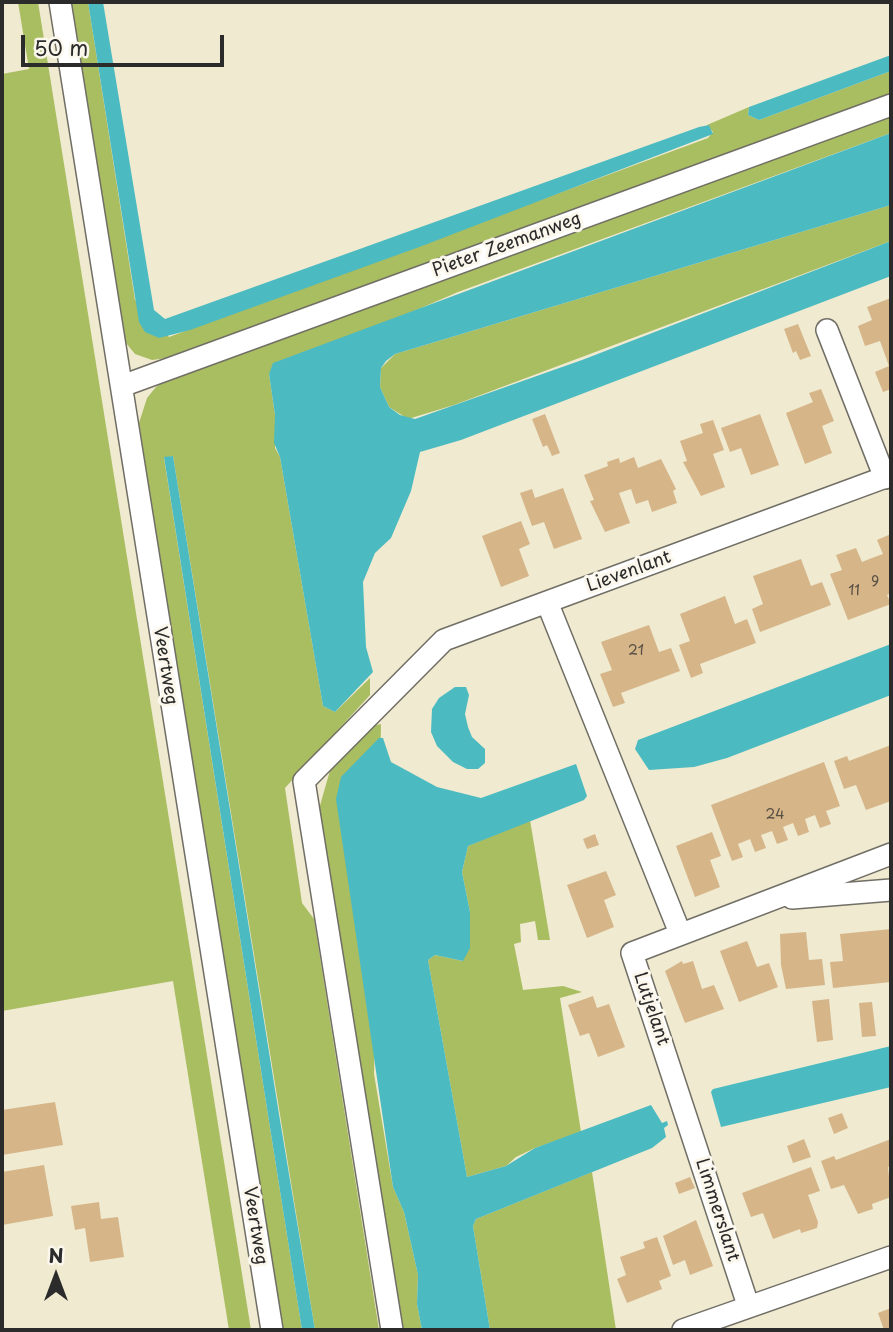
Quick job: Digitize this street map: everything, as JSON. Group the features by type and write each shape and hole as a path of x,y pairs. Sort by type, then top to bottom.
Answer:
{"street":[{"name":"Veertweg","path":"60,2 272,1330"},
{"name":"Pieter Zeemanweg","path":"122,386 891,105"},
{"name":"Lievenlant","path":"392,1330 303,781 444,640 888,477 827,330"},
{"path":"547,602 680,933"},
{"name":"Lutjelant","path":"687,1115 632,953 891,853"},
{"name":"Lutjelant","path":"772,899 891,890"},
{"name":"Limmerslant","path":"687,1115 748,1305"},
{"path":"683,1330 891,1257"}],"green space":[{"path":"18,2 38,2 251,1330 229,1330 173,981 2,1011 2,74 29,69"},
{"path":"70,2 88,2 135,300 169,337 708,138 713,132 707,125 749,107 748,115 759,120 891,71 891,93 175,357 152,360 135,354 126,343"},
{"path":"891,111 891,133 458,292 269,374 275,415 275,448 280,457 323,706 335,712 370,678 370,695 285,788 302,903 314,919 379,1330 315,1330 173,456 164,458 302,1330 281,1330 139,423 147,398 156,387 172,377"},
{"path":"891,205 891,241 454,405 408,419 389,407 380,387 381,368 395,354"},
{"path":"381,724 374,1074 393,1187 404,1212 418,1275 417,1304 422,1330 403,1330 319,809 331,767 372,726"},
{"path":"530,820 550,940 538,940 535,921 520,924 521,942 514,944 523,990 563,986 582,992 560,998 581,1132 535,1148 516,1157 506,1166 467,1177 428,960 435,955 463,961 470,912 462,872 468,846"},
{"path":"592,1172 616,1330 490,1330 473,1226 476,1219"}],"water":[{"path":"88,2 103,2 154,310 165,319 699,127 709,125 713,134 422,246 190,330 159,338 145,332 139,322"},
{"path":"891,55 891,71 759,120 748,115 749,107"},
{"path":"891,133 891,205 395,354 386,361 381,368 380,387 389,407 400,415 415,419 582,360 891,241 891,276 461,440 420,452 411,491 391,538 375,553 363,582 366,647 373,672 335,712 323,706 280,457 274,443 275,415 269,374 273,363"},
{"path":"173,456 315,1330 302,1330 164,457"},
{"path":"891,644 891,695 727,758 694,767 649,770 635,749 638,740"},
{"path":"455,687 466,687 469,695 465,714 468,727 472,737 485,749 485,763 478,769 467,769 453,762 437,746 431,732 432,709 439,698"},
{"path":"379,738 383,738 391,762 437,787 481,798 576,764 587,796 584,800 468,846 462,872 470,912 470,948 463,961 435,955 428,960 467,1177 506,1166 535,1148 651,1105 662,1123 667,1121 668,1125 664,1128 666,1137 652,1148 476,1219 473,1226 490,1330 422,1330 417,1304 418,1275 404,1212 393,1187 336,799 341,777"},
{"path":"891,1046 891,1087 721,1127 711,1092 713,1089"}],"building":[{"path":"891,298 891,389 883,392 875,372 889,366 880,341 865,346 858,326 872,320 867,307"},
{"path":"798,324 811,356 800,360 796,351 793,353 784,329"},
{"path":"821,389 834,421 822,426 832,453 805,464 786,413 813,402 809,393"},
{"path":"545,414 560,453 552,456 547,445 543,447 532,419"},
{"path":"760,414 779,465 751,475 741,448 730,452 721,428"},
{"path":"713,420 724,450 713,454 725,487 701,496 683,462 687,461 680,441 703,433 700,424"},
{"path":"634,457 638,468 661,459 676,489 673,491 677,503 652,512 648,500 636,504 631,489 619,493 630,523 605,532 590,501 594,500 584,475 608,466 607,462 619,458 620,463"},
{"path":"563,488 582,539 554,549 544,522 532,526 520,493 532,489 535,498"},
{"path":"521,521 530,544 519,549 529,576 501,587 482,536"},
{"path":"891,534 891,593 887,595 891,604 848,620 830,574 842,570 836,555 856,548 862,562 883,554 877,540"},
{"path":"801,559 811,586 822,582 831,605 760,632 752,609 763,604 753,576"},
{"path":"725,596 735,624 747,619 756,643 700,664 703,673 691,678 679,645 690,641 680,614"},
{"path":"649,625 659,652 671,648 680,671 621,693 625,703 613,707 600,674 612,670 601,642"},
{"path":"891,745 891,801 866,810 856,785 844,789 834,761 847,756 849,761"},
{"path":"824,762 840,806 826,811 831,824 820,828 815,815 805,819 809,832 798,836 793,823 783,827 788,840 777,844 772,831 761,835 766,848 755,852 750,839 738,844 743,857 732,861 711,805"},
{"path":"712,832 721,856 710,860 720,887 695,897 676,846"},
{"path":"595,834 599,845 587,849 583,839"},
{"path":"606,871 616,895 604,900 614,927 587,938 567,885"},
{"path":"891,929 891,982 833,988 830,962 843,961 840,934"},
{"path":"806,932 809,960 822,959 825,985 786,989 781,965 780,934"},
{"path":"747,941 757,967 769,963 778,987 739,1002 720,951"},
{"path":"682,961 683,964 693,961 702,989 714,985 724,1009 685,1023 665,971"},
{"path":"593,996 597,1008 609,1004 625,1047 598,1057 589,1033 580,1036 568,1005"},
{"path":"829,999 833,1040 817,1042 812,1001"},
{"path":"872,1002 876,1036 862,1037 859,1003"},
{"path":"55,1102 63,1145 2,1155 2,1110"},
{"path":"842,1113 848,1128 834,1134 828,1118"},
{"path":"804,1139 811,1157 793,1163 787,1146"},
{"path":"891,1139 891,1166 888,1167 891,1197 872,1204 873,1209 858,1214 844,1185 831,1189 821,1161 834,1156 836,1160"},
{"path":"44,1165 53,1216 2,1225 2,1172"},
{"path":"811,1167 820,1191 808,1195 818,1222 817,1228 801,1233 800,1229 773,1239 763,1213 751,1217 742,1193"},
{"path":"690,1177 695,1188 679,1194 675,1183"},
{"path":"99,1202 101,1219 118,1217 124,1257 90,1262 85,1228 75,1230 71,1206"},
{"path":"696,1220 713,1266 690,1275 685,1260 673,1265 663,1236"},
{"path":"657,1237 671,1276 659,1281 662,1289 627,1303 617,1279 626,1275 620,1257 645,1248 643,1242"},
{"path":"891,1308 891,1330 884,1330 878,1313"}]}
